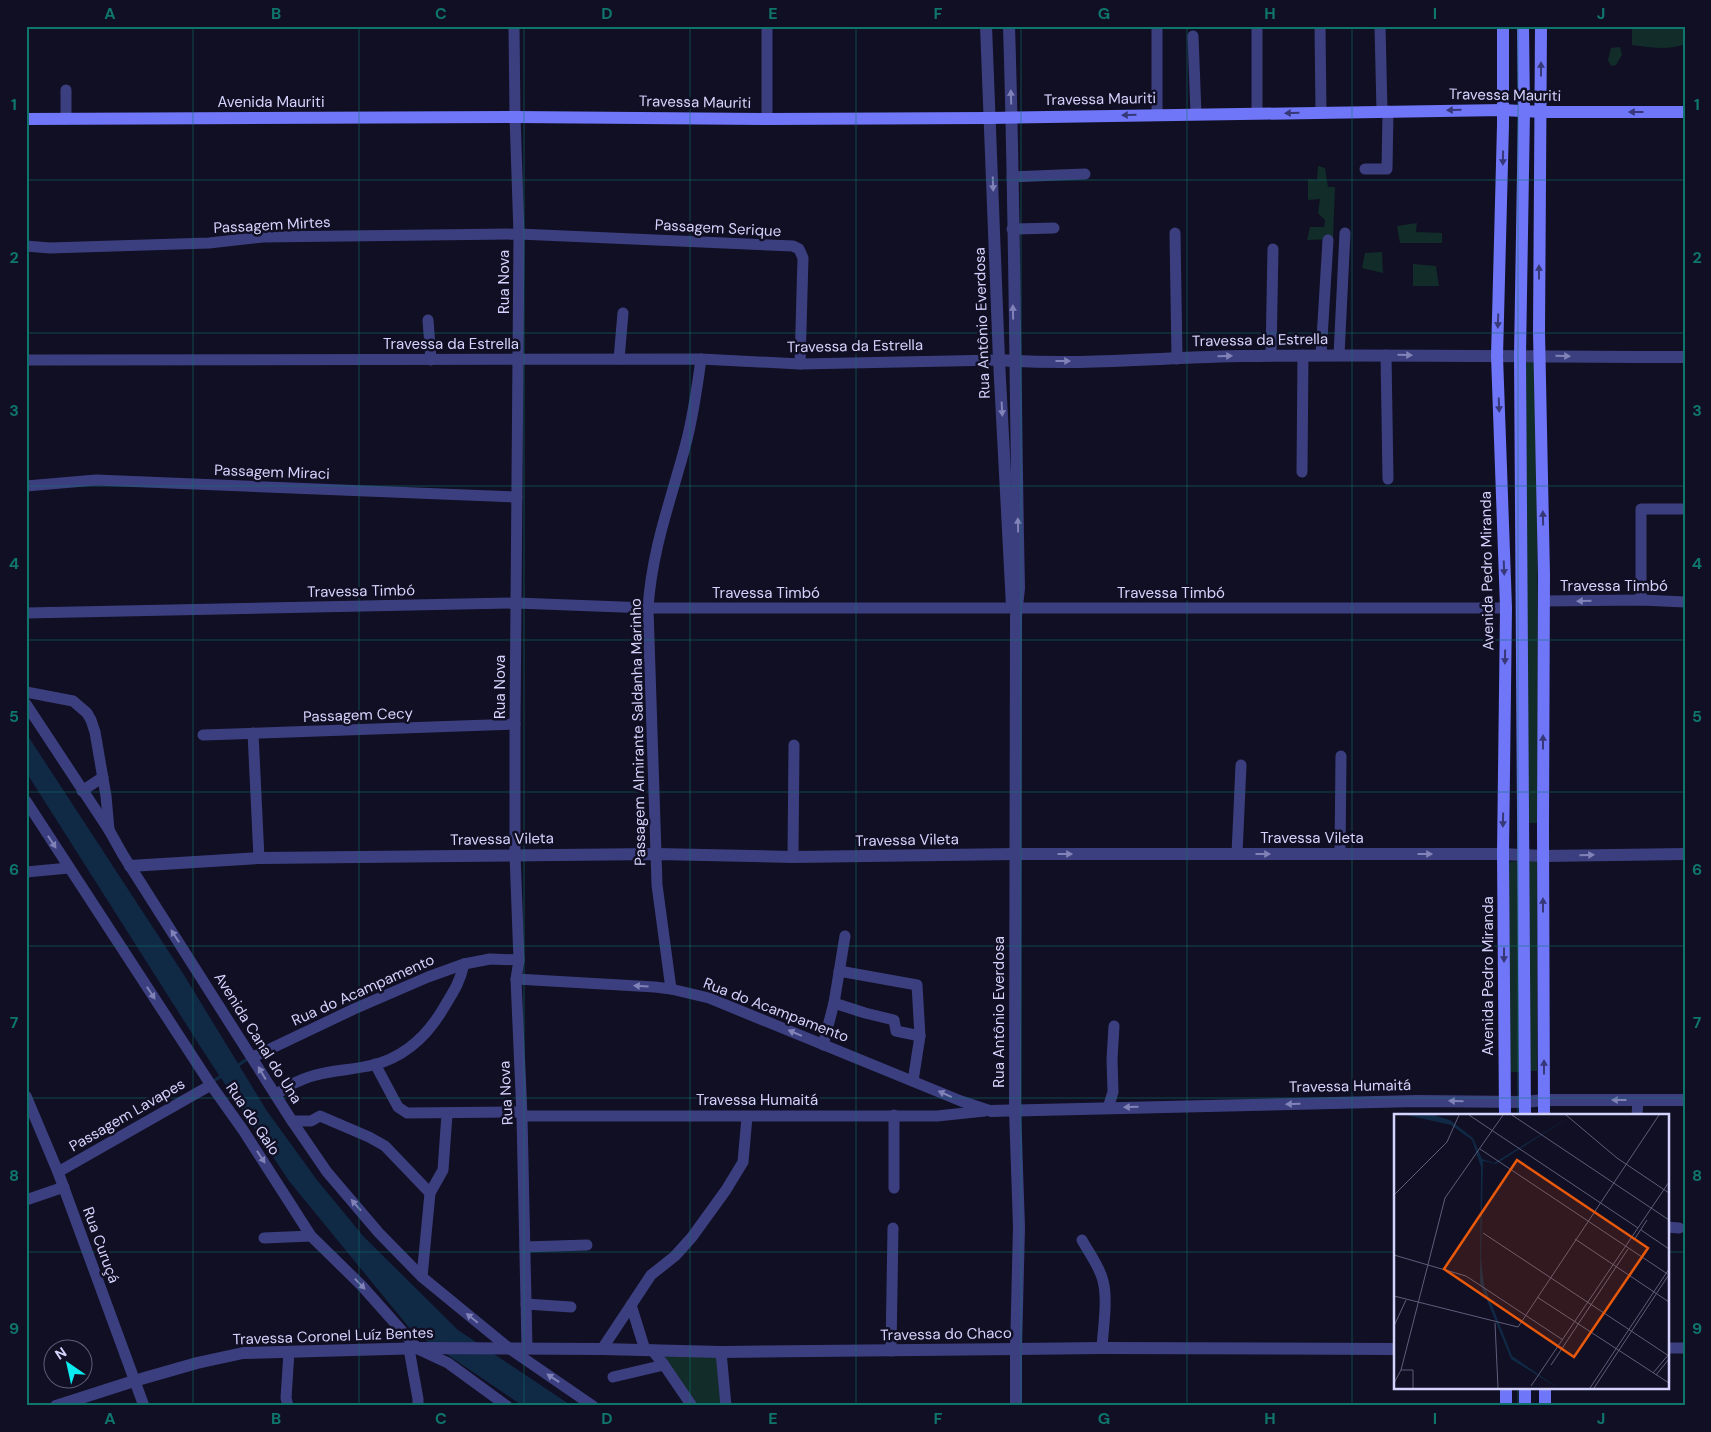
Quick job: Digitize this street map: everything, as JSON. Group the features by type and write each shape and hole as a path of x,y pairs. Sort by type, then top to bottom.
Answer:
{"main road":[{"name":"Avenida Pedro Miranda","path":"1503,26 1503,110 1497,356 1506,608 1503,854 1505,1114"},
{"path":"1523,26 1524,111 1520,356 1525,1114"},
{"path":"1541,26 1539,332 1544,601 1544,1114"},
{"name":"Travessa Mauriti","path":"515,117 767,119 989,118 1503,110 1541,112 1685,112"},
{"name":"Avenida Mauriti","path":"26,119 515,117"},
{"path":"1506,1390 1506,1406"},
{"path":"1525,1390 1525,1406"},
{"path":"1545,1390 1546,1406"}],"street":[{"name":"Rua Nova","path":"514,26 519,234 515,724 515,855 519,960 516,978 526,1348"},
{"path":"767,26 767,119"},
{"name":"Rua Antônio Everdosa","path":"986,26 1010,595 1015,611"},
{"name":"Rua Antônio Everdosa","path":"1009,26 1019,588 1015,611 1015,1110 1019,1227 1016,1406"},
{"path":"1157,26 1157,115"},
{"path":"1257,26 1257,113"},
{"path":"1320,26 1321,112"},
{"path":"1365,169 1387,169 1380,26"},
{"path":"1193,36 1196,114"},
{"path":"66,90 66,119"},
{"path":"991,151 995,146 1002,144 1008,146 1012,151"},
{"path":"1012,177 1085,174"},
{"path":"1012,229 1054,228"},
{"path":"1175,232 1177,359"},
{"path":"1339,355 1345,233"},
{"name":"Passagem Mirtes","path":"26,246 50,248 209,243 263,238 519,234"},
{"name":"Passagem Serique","path":"519,234 797,247 802,253 803,258 800,364"},
{"path":"1321,355 1328,240"},
{"path":"1271,356 1273,249"},
{"path":"619,359 623,313"},
{"path":"428,320 431,360"},
{"name":"Travessa da Estrella","path":"26,360 700,359 800,364 999,360 1139,361 1321,355 1685,357"},
{"path":"1386,355 1388,479"},
{"path":"1302,472 1303,356"},
{"name":"Passagem Almirante Saldanha Marinho","path":"671,988 657,886 648,608 650,581 659,536 695,408 700,359"},
{"name":"Passagem Miraci","path":"26,486 96,480 517,497"},
{"path":"1641,600 1641,509 1685,509"},
{"name":"Travessa Timbó","path":"1544,601 1641,600 1685,602"},
{"name":"Travessa Timbó","path":"26,613 516,603 648,608 1015,611 1506,608"},
{"path":"26,692 74,701 91,720 95,732 106,796 109,830"},
{"name":"Avenida Canal do Una","path":"26,704 109,830 130,866 326,1172 422,1277 504,1348"},
{"name":"Passagem Cecy","path":"203,735 515,724"},
{"path":"253,733 259,858"},
{"path":"792,857 794,745"},
{"path":"1340,854 1341,756"},
{"path":"1237,854 1241,765"},
{"path":"82,791 102,777"},
{"name":"Rua do Galo","path":"26,801 311,1236 362,1286 417,1349 448,1363 508,1406"},
{"name":"Travessa Vileta","path":"130,866 259,858 515,855 656,854 792,857 1016,854 1524,854 1543,856 1685,854"},
{"path":"26,872 69,868"},
{"path":"823,1045 834,1003 845,936"},
{"name":"Rua do Acampamento","path":"253,1057 428,976 464,964 490,959 519,960"},
{"path":"276,1095 300,1080 334,1071 375,1064 404,1052 430,1029 460,982 464,964"},
{"path":"839,970 917,985 920,1036 913,1081"},
{"name":"Rua do Acampamento","path":"516,978 671,988 709,998 961,1101 991,1111 1015,1110"},
{"path":"834,1003 894,1020 896,1031 920,1036"},
{"path":"1108,1108 1113,1092 1112,1058 1114,1026"},
{"name":"Travessa Humaitá","path":"375,1064 401,1110 411,1114 746,1117 937,1116 991,1111"},
{"name":"Passagem Lavapes","path":"58,1172 211,1085"},
{"name":"Rua Curuçá","path":"26,1096 64,1187 144,1406"},
{"path":"1637,1114 1638,1100"},
{"name":"Travessa Humaitá","path":"1015,1110 1417,1101 1685,1100"},
{"path":"422,1277 430,1193 443,1170 447,1114"},
{"path":"894,1115 894,1188"},
{"path":"292,1121 311,1121 320,1116 370,1137 384,1146 430,1193"},
{"path":"602,1349 651,1276 675,1256 726,1190 743,1162 746,1117"},
{"path":"26,1200 64,1187"},
{"path":"891,1350 893,1228"},
{"path":"264,1238 311,1236"},
{"path":"1082,1240 1104,1281 1102,1348"},
{"path":"524,1247 587,1245"},
{"path":"526,1304 571,1307"},
{"path":"632,1306 648,1350 664,1365 692,1406"},
{"path":"504,1348 593,1406"},
{"name":"Travessa do Chaco","path":"504,1348 720,1352 1102,1348 1394,1349"},
{"name":"Travessa Coronel Luíz Bentes","path":"56,1406 197,1363 242,1353 504,1348"},
{"path":"1668,1348 1685,1348"},
{"path":"417,1349 418,1406"},
{"path":"288,1406 286,1398 289,1352"},
{"path":"720,1352 726,1406"},
{"path":"614,1377 664,1365"}],"green space":[{"path":"1632,26 1685,26 1685,44 1666,48 1632,45"},
{"path":"1620,47 1622,55 1616,65 1611,66 1608,60 1611,48"},
{"path":"1318,166 1325,168 1328,187 1335,187 1333,239 1307,240 1310,227 1324,227 1325,220 1318,213 1320,199 1308,200 1308,179 1317,180"},
{"path":"1417,223 1416,232 1442,233 1442,243 1400,243 1397,226"},
{"path":"1382,252 1383,273 1362,268 1365,253"},
{"path":"1413,264 1436,266 1439,286 1413,286"},
{"path":"1523,362 1537,362 1538,823 1526,823"},
{"path":"1527,859 1537,860 1537,1071 1528,1071"},
{"path":"1520,861 1521,1072 1508,1072 1506,862"},
{"path":"717,1349 723,1406 692,1406 657,1354"}],"water":[{"path":"26,733 184,975 267,1111 317,1180 364,1237 458,1330 572,1406 523,1406 411,1330 289,1181 205,1054 26,772"}],"waterway":[{"path":"237,1066 246,1060"},
{"path":"215,1080 223,1075"}]}
